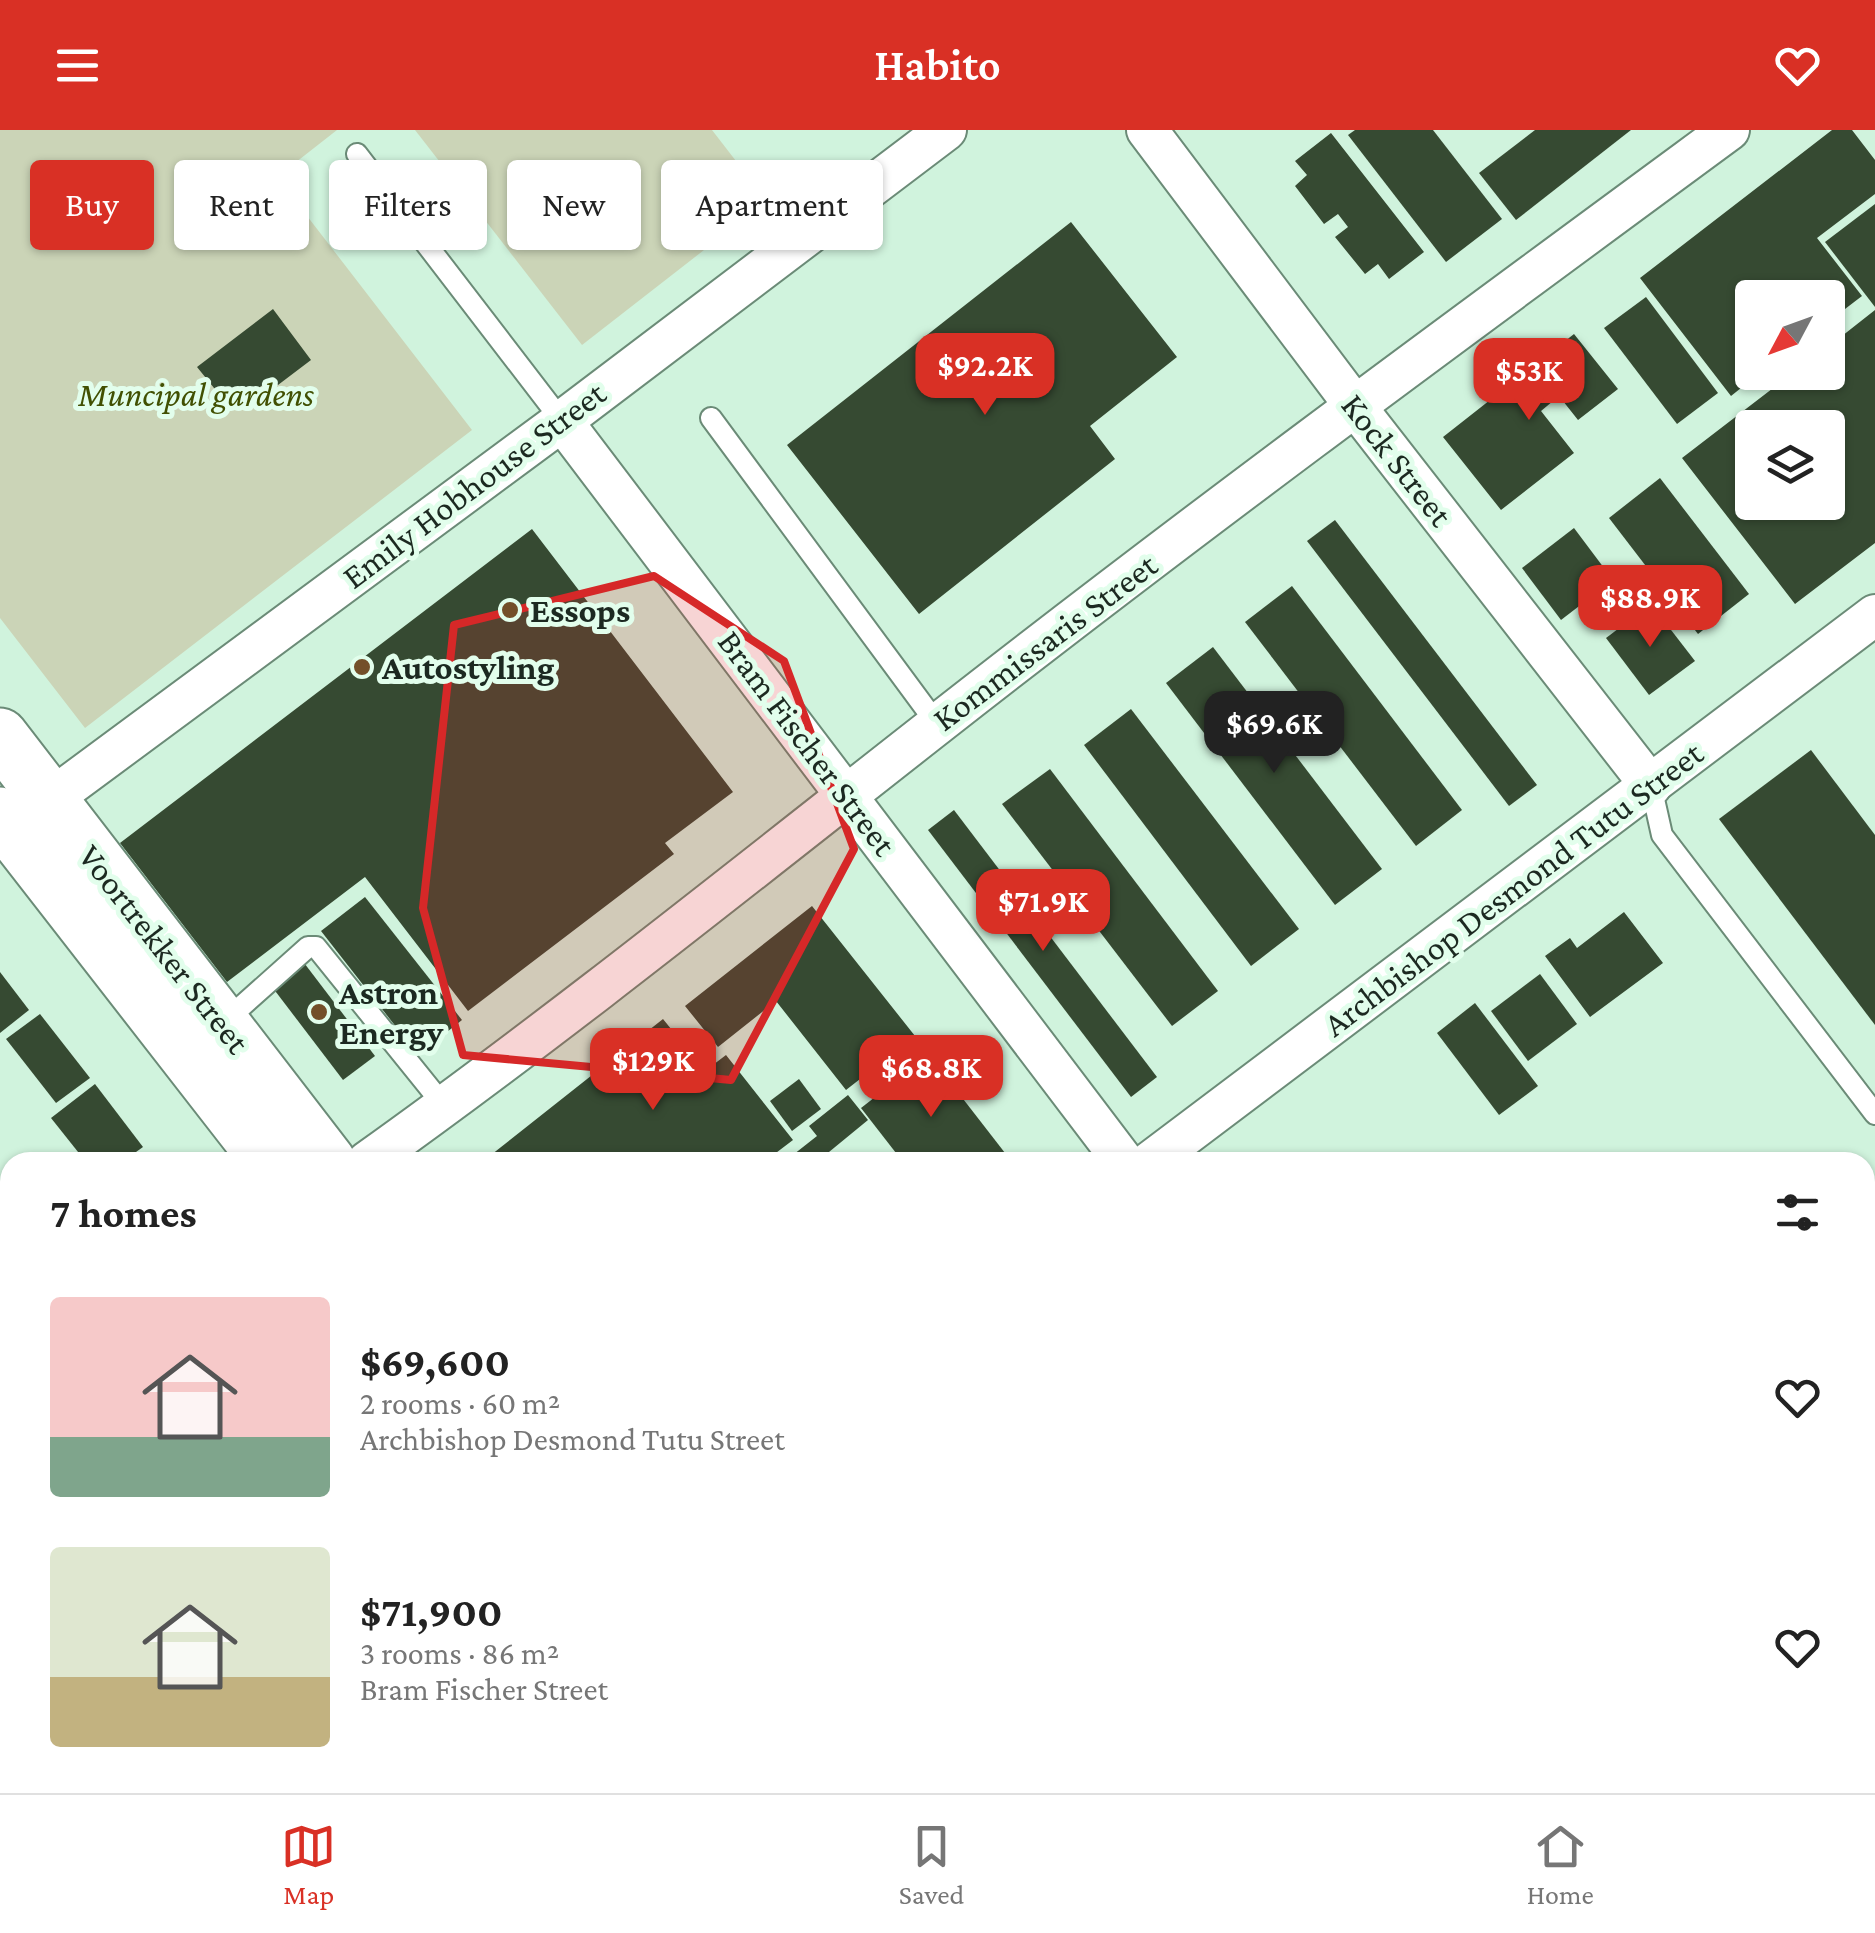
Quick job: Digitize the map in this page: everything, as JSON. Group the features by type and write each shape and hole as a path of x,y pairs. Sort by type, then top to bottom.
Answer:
{"street":[{"name":"Emily Hobhouse Street","path":"15,821 562,421 946,130"},
{"name":"Kock Street","path":"1147,130 1355,406 1652,786"},
{"name":"Kommissaris Street","path":"381,1152 1355,406 1729,130"},
{"name":"Bram Fischer Street","path":"562,421 1116,1152"},
{"name":"Archbishop Desmond Tutu Street","path":"1163,1152 1875,615"},
{"name":"Voortrekker Street","path":"0,736 15,821 263,1152"},
{"name":"Voortrekker Street","path":"15,821 222,1024 320,1152"}],"lane":[{"path":"357,154 562,421"},
{"path":"711,418 937,724"},
{"path":"1652,786 1662,835 1875,1114"},
{"path":"222,1024 262,985 308,947 316,946 444,1107"}],"highlighted area":[{"path":"654,576 784,661 854,849 731,1080 463,1055 423,908 454,625"}],"green space":[{"name":"Muncipal gardens","path":"0,130 337,130 299,160 174,160 174,250 309,250 309,219 329,250 333,250 472,430 85,728 0,618"},
{"path":"415,130 712,130 735,160 661,160 661,250 704,250 582,345 508,250 641,250 641,160 507,160 507,248 487,223 487,160 438,160"}],"building":[{"path":"1355,130 1433,130 1502,219 1446,262 1348,135"},
{"path":"1535,130 1631,130 1516,220 1479,173"},
{"path":"1832,130 1852,130 1875,160 1875,194 1817,238 1862,296 1845,309 1845,280 1735,280 1735,390 1738,390 1731,396 1640,278"},
{"path":"1331,133 1424,252 1389,279 1378,264 1365,274 1335,237 1348,227 1338,214 1324,224 1295,186 1307,175 1295,161"},
{"path":"1875,204 1875,307 1825,242"},
{"path":"1071,222 1177,357 1090,426 1115,459 919,614 787,445"},
{"path":"1646,297 1718,393 1677,424 1604,328"},
{"path":"273,309 311,360 278,385 272,378 231,409 197,367"},
{"path":"1875,310 1875,543 1795,604 1682,458 1735,417 1735,520 1845,520 1845,410 1745,410 1771,390 1845,390 1845,334"},
{"path":"1574,334 1618,389 1578,420 1559,396 1541,411 1574,453 1501,510 1443,437"},
{"path":"1660,478 1749,594 1698,634 1609,518"},
{"path":"1335,520 1537,785 1509,806 1307,541"},
{"path":"1574,528 1613,580 1561,620 1522,568"},
{"path":"532,529 733,792 665,843 674,854 468,1011 365,877 227,982 120,843"},
{"path":"1292,586 1462,810 1416,846 1245,622"},
{"path":"1651,604 1695,661 1649,695 1606,638"},
{"path":"1213,647 1382,869 1335,905 1166,683"},
{"path":"1131,709 1299,929 1251,966 1084,745"},
{"path":"1811,750 1875,835 1875,1025 1719,819"},
{"path":"1050,769 1218,991 1172,1026 1002,804"},
{"path":"954,810 1157,1077 1131,1097 928,830"},
{"path":"365,897 462,1020 418,1055 321,931"},
{"path":"812,906 915,1036 846,1090 776,1001 718,1047 685,1006"},
{"path":"1624,912 1663,963 1590,1017 1545,956 1570,938 1577,948"},
{"path":"295,951 375,1056 343,1080 263,975"},
{"path":"0,972 29,1010 0,1033"},
{"path":"1540,974 1577,1024 1528,1061 1491,1011"},
{"path":"1475,1003 1538,1086 1499,1115 1437,1033"},
{"path":"40,1014 90,1078 56,1103 6,1039"},
{"path":"663,1019 705,1071 726,1055 793,1140 777,1152 495,1152"},
{"path":"929,1055 1004,1152 895,1152 861,1108"},
{"path":"799,1079 821,1109 792,1131 770,1101"},
{"path":"95,1084 143,1147 136,1152 78,1152 51,1118"},
{"path":"848,1095 868,1120 829,1152 797,1152 817,1136 809,1126"}],"place":[{"name":"Essops","path":"510,610"},
{"name":"Autostyling","path":"362,667"},
{"name":"Astron Energy","path":"319,1012"}]}
